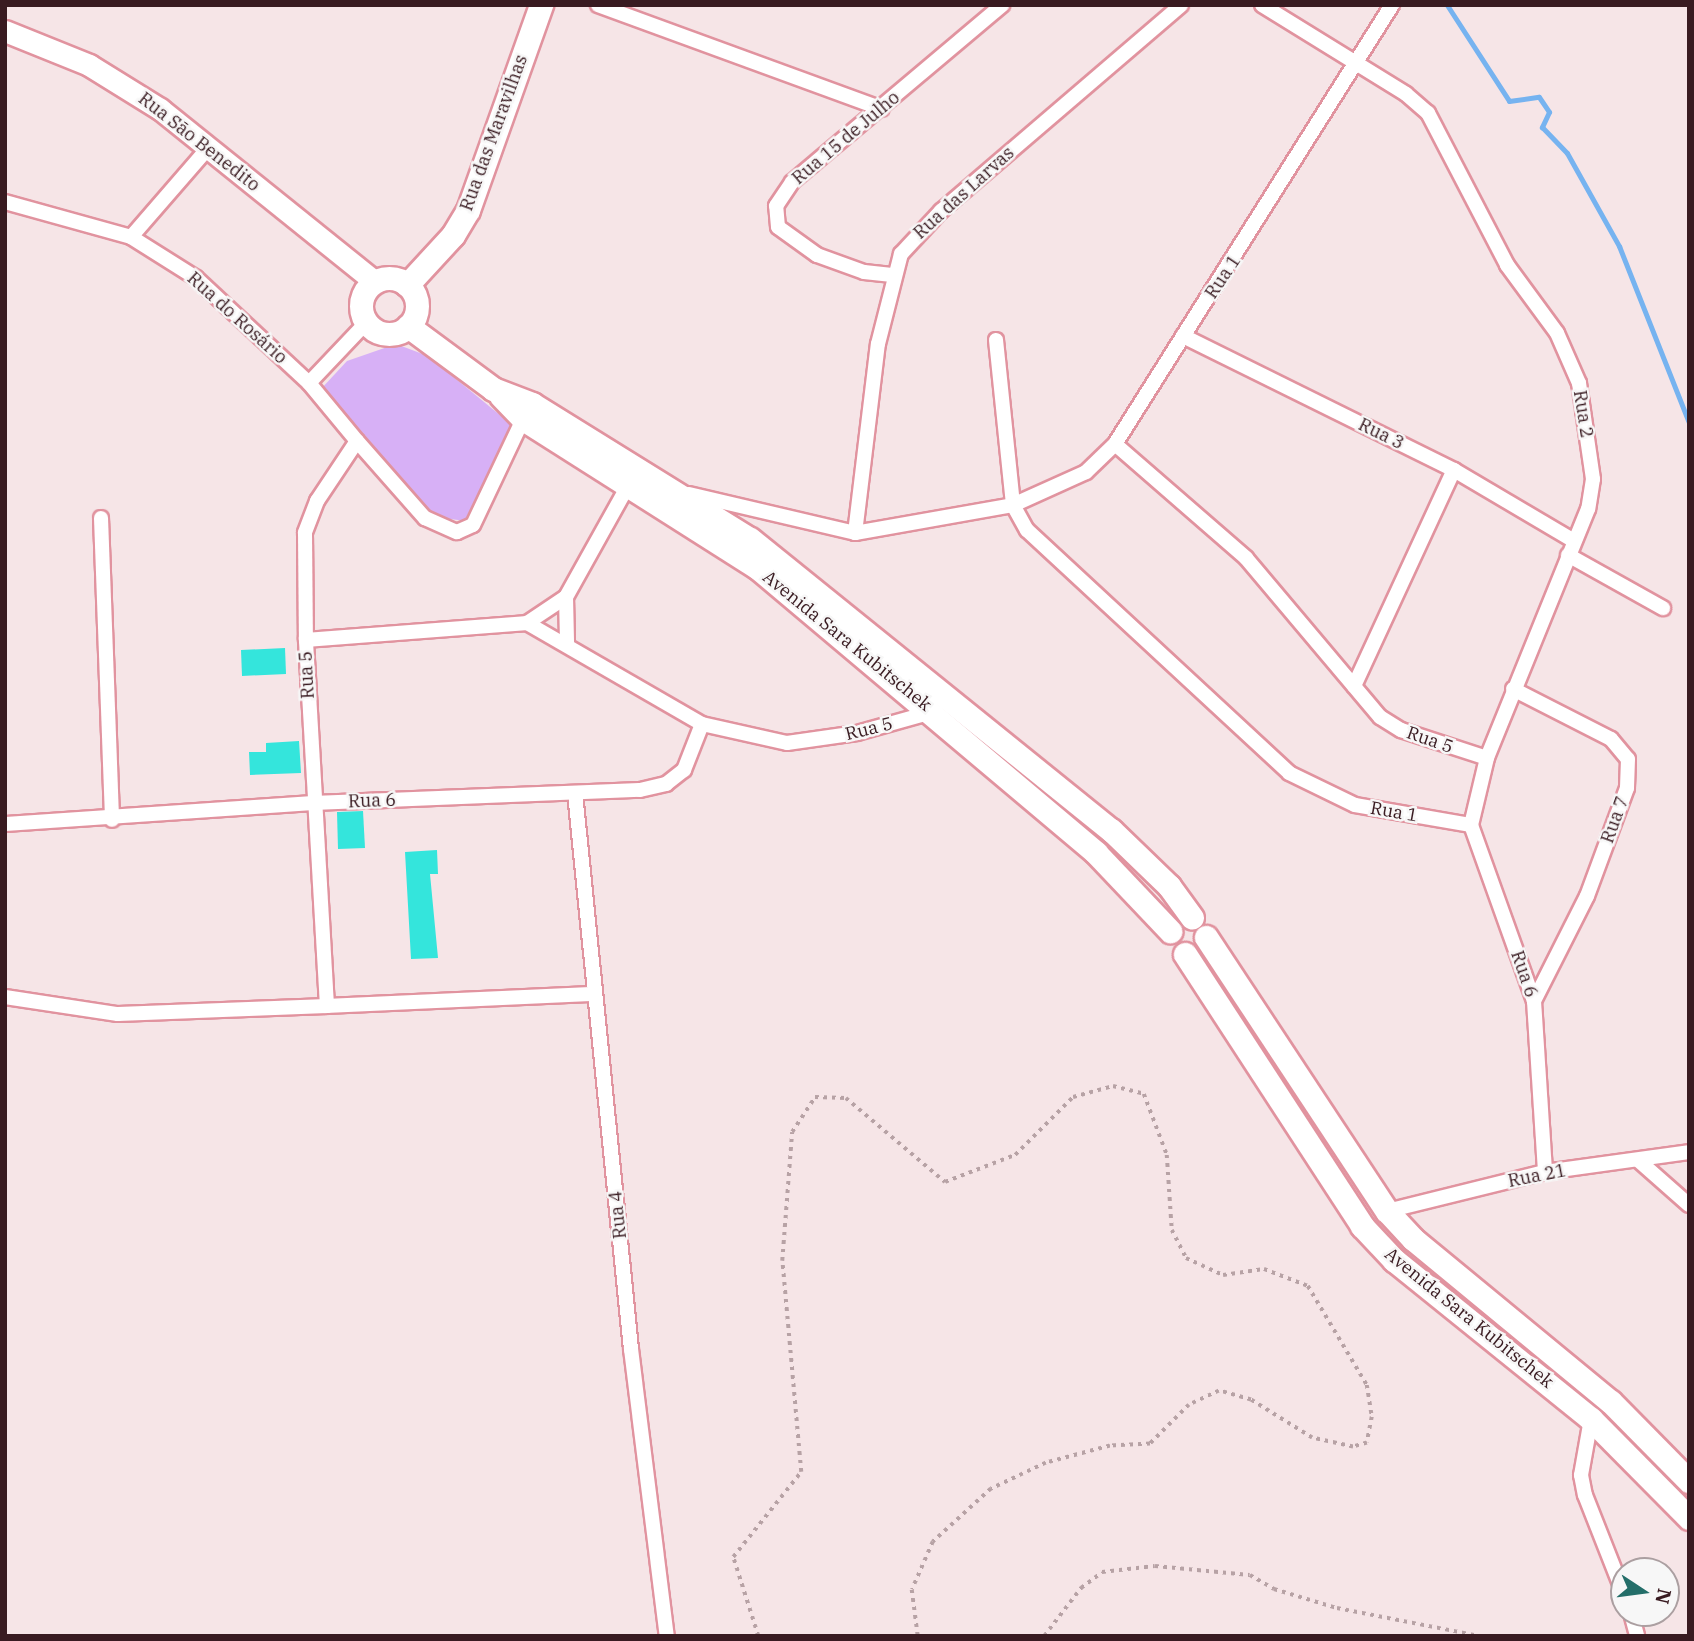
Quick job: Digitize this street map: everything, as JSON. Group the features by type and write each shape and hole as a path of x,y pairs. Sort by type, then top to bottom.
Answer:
{"main road":[{"name":"Rua das Maravilhas","path":"407,285 453,235 468,210 541,5"},
{"path":"391,278 407,285 416,300 408,326 387,334 366,323 361,305 374,282 391,278"},
{"path":"408,326 494,389 532,404 634,475"},
{"name":"Avenida Sara Kubitschek","path":"494,389 523,419 634,475 683,493 950,696 1101,822 1169,886 1192,918 1201,923 1206,937 1387,1212 1413,1239 1611,1402 1689,1481"},
{"name":"Avenida Sara Kubitschek","path":"634,475 758,568 933,712 1096,853 1170,931 1172,946 1185,954 1362,1226 1394,1260 1591,1419 1689,1518"},
{"path":"1170,931 1181,919 1192,918"},
{"path":"1185,954 1202,948 1206,937"}],"street":[{"path":"598,5 882,109"},
{"name":"Rua 15 de Julho","path":"892,275 864,272 817,255 787,235 774,217 792,182 882,109 1002,5"},
{"name":"Rua das Larvas","path":"855,533 877,344 892,275 916,234 1181,5"},
{"name":"Rua 2","path":"1262,5 1428,113 1507,265 1570,356 1593,479 1574,541 1487,758 1471,825"},
{"name":"Rua 1","path":"683,493 855,533 1013,505 1087,472 1115,444 1294,166 1351,62 1392,5"},
{"name":"Rua São Benedito","path":"5,31 101,72 209,147 374,282"},
{"path":"131,237 209,147"},
{"name":"Rua do Rosário","path":"5,202 131,237 196,278 309,383 357,441"},
{"path":"309,383 366,323"},
{"name":"Rua 3","path":"1183,336 1454,470 1574,541"},
{"name":"Rua 1","path":"996,340 1013,505 1027,530 1289,773 1355,805 1471,825"},
{"path":"306,640 305,533 317,501 357,441 425,518 457,532 473,525 523,419"},
{"name":"Rua 5","path":"1115,444 1246,558 1380,717 1401,730 1487,758"},
{"path":"1354,686 1454,470"},
{"path":"527,623 566,597 634,475"},
{"path":"102,518 112,820"},
{"path":"1568,555 1662,608"},
{"path":"566,597 567,642"},
{"name":"Rua 5","path":"327,1006 313,803 306,640 527,623 567,642 702,724 787,743 857,733 933,712"},
{"name":"Rua 7","path":"1513,689 1611,739 1628,759 1627,788 1587,896 1534,1001"},
{"name":"Rua 6","path":"5,824 112,820 313,803 575,793 666,784 684,770 702,724"},
{"name":"Rua 4","path":"575,793 667,1636"},
{"name":"Rua 6","path":"1471,825 1534,1001 1545,1171"},
{"path":"5,997 118,1014 595,994"},
{"name":"Rua 21","path":"1387,1212 1545,1171 1689,1152"},
{"path":"1638,1160 1689,1205"},
{"path":"1591,1419 1581,1475 1585,1495 1610,1558"}],"path":[{"path":"758,1636 733,1557 801,1472 782,1261 792,1132 815,1097 846,1098 945,1182 1015,1155 1073,1097 1113,1086 1144,1094 1167,1155 1172,1230 1186,1258 1223,1275 1264,1269 1308,1286 1367,1385 1372,1418 1367,1443 1353,1447 1312,1438 1251,1400 1219,1391 1189,1405 1150,1444 1110,1446 1037,1467 991,1489 933,1542 912,1590 918,1636"},
{"path":"1044,1636 1081,1588 1102,1572 1155,1566 1250,1575 1274,1589 1337,1608 1480,1636"}],"shaded area":[{"path":"396,344 428,356 511,424 466,521 434,517 321,389 347,361"}],"building":[{"path":"285,648 286,674 242,676 241,650"},
{"path":"299,741 301,773 250,775 249,752 266,752 266,743"},
{"path":"363,811 365,848 338,849 337,812"},
{"path":"437,850 438,874 430,874 438,958 411,959 405,852"}],"waterway":[{"path":"1447,5 1509,101 1539,97 1549,112 1542,127 1567,153 1619,246 1689,423"}]}
